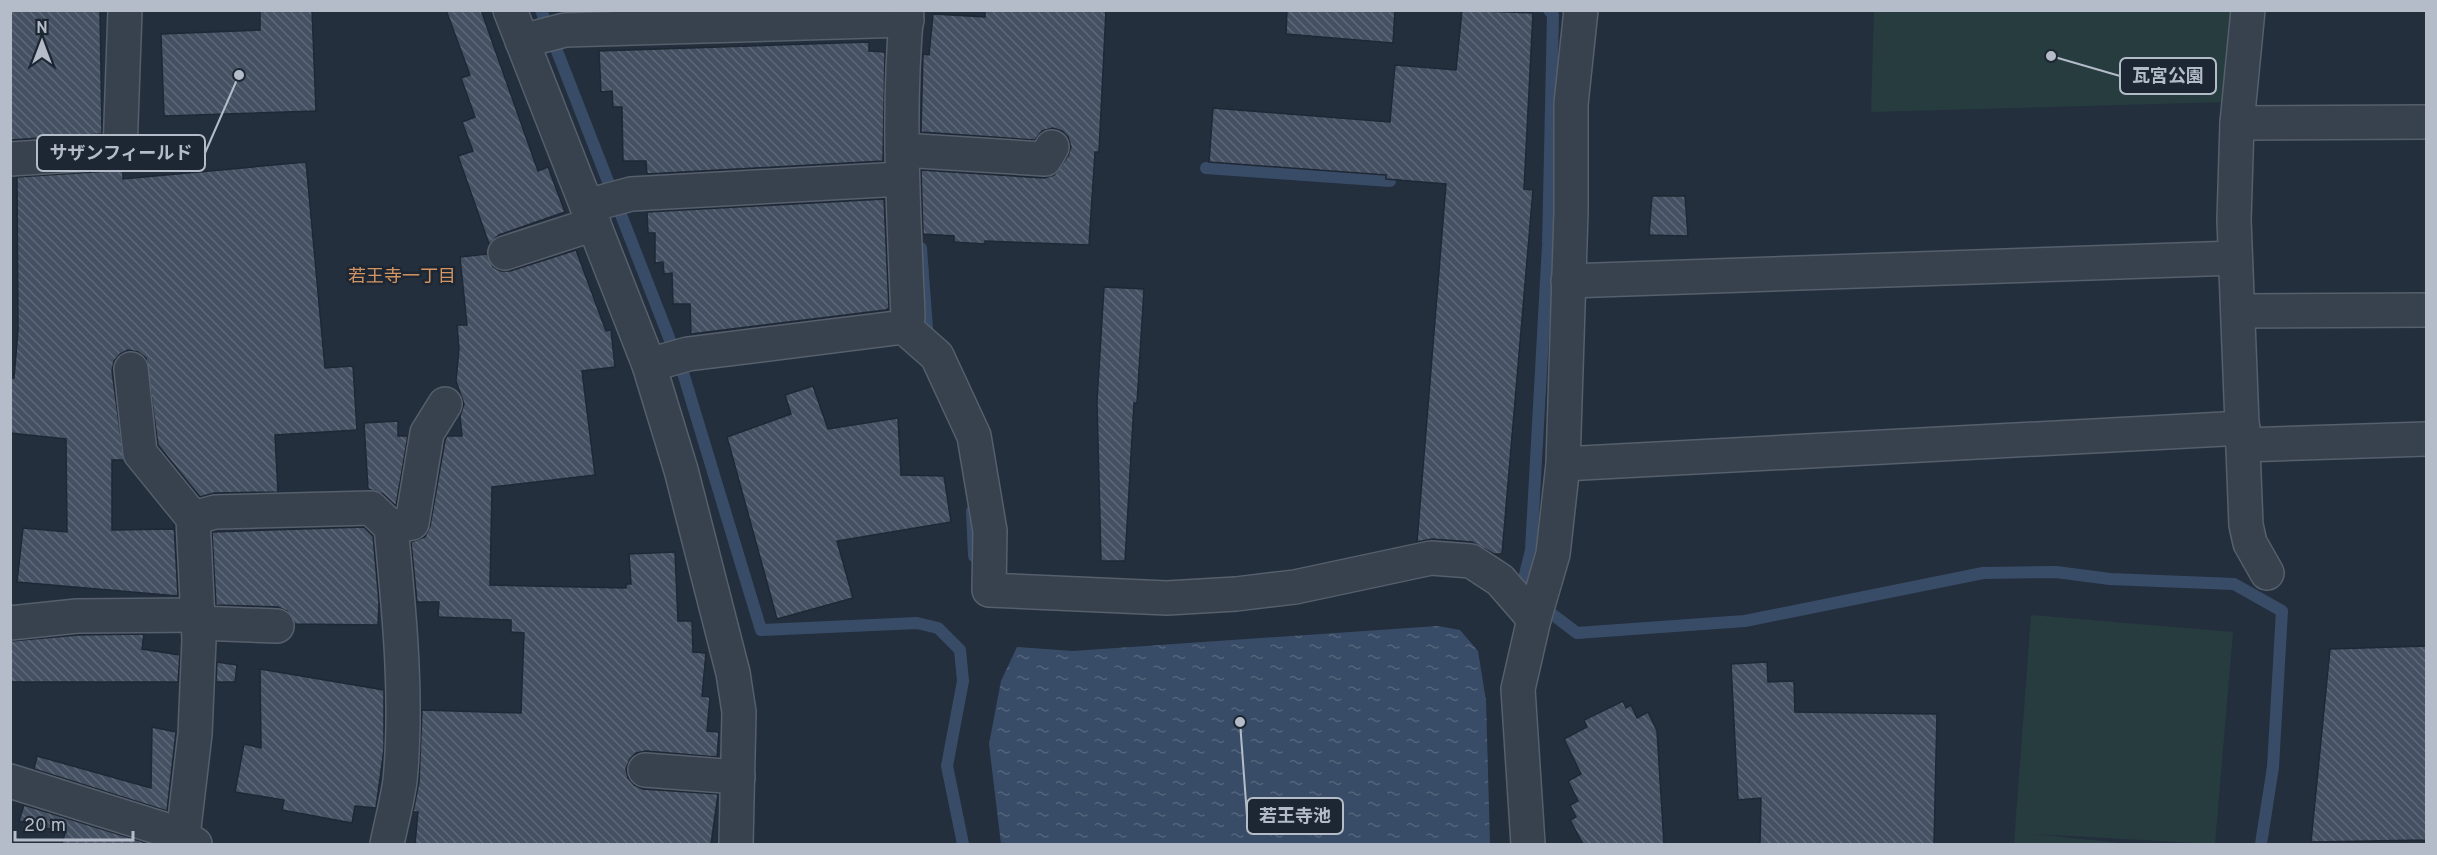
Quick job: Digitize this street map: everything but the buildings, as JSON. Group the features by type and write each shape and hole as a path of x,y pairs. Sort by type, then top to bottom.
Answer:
{"street":[{"path":"10,159 120,152 125,10"},
{"path":"510,10 544,36 604,207 666,360 681,470 733,673 739,712 736,844"},
{"path":"1528,844 1518,689 1534,619 1553,554 1563,464 1571,104 1581,10"},
{"path":"2248,10 2238,123 2234,220 2235,258 2246,525 2250,543 2267,573"},
{"path":"544,36 907,15 902,164 908,317 904,327"},
{"path":"2238,123 2427,122"},
{"path":"506,253 604,207 902,164 1045,159 1052,147"},
{"path":"1568,281 2235,258"},
{"path":"2238,311 2427,310"},
{"path":"666,360 904,327 937,356 974,436 990,531 989,590 1167,598 1236,594 1295,587 1431,558 1471,561 1500,580 1534,619"},
{"path":"10,781 189,840 199,619 193,556 193,518 140,453 131,369"},
{"path":"391,527 412,523 427,433 445,404"},
{"path":"1563,464 2243,437 2427,439"},
{"path":"193,518 215,512 371,508 391,527 400,659 402,744 399,783 387,844"},
{"path":"10,623 77,616 199,619 277,626"},
{"path":"645,770 738,777"}],"green space":[{"path":"1874,11 2232,11 2227,102 1871,112"},
{"path":"2031,615 2233,632 2215,844 2033,834 2129,844 2014,844"}],"water":[{"path":"1438,626 1460,630 1478,651 1486,701 1490,844 1001,844 989,744 1001,681 1017,647 1073,651"}],"waterway":[{"path":"541,10 684,376 761,630 917,623 938,628 960,650 963,681 947,766 963,844"},
{"path":"1526,595 1521,591 1531,550 1548,245 1553,15 1549,10"},
{"path":"1206,168 1390,181"},
{"path":"921,248 928,342"},
{"path":"972,511 974,556"},
{"path":"1540,605 1577,633 1745,621 1983,573 2056,572 2110,579 2234,584 2282,611 2273,767 2261,844"}],"place":[{"name":"瓦宮公園","path":"2051,56"},
{"name":"サザンフィールド","path":"239,75"},
{"name":"若王寺池","path":"1240,722"}],"district":[{"name":"若王寺一丁目","path":"402,276"}]}
